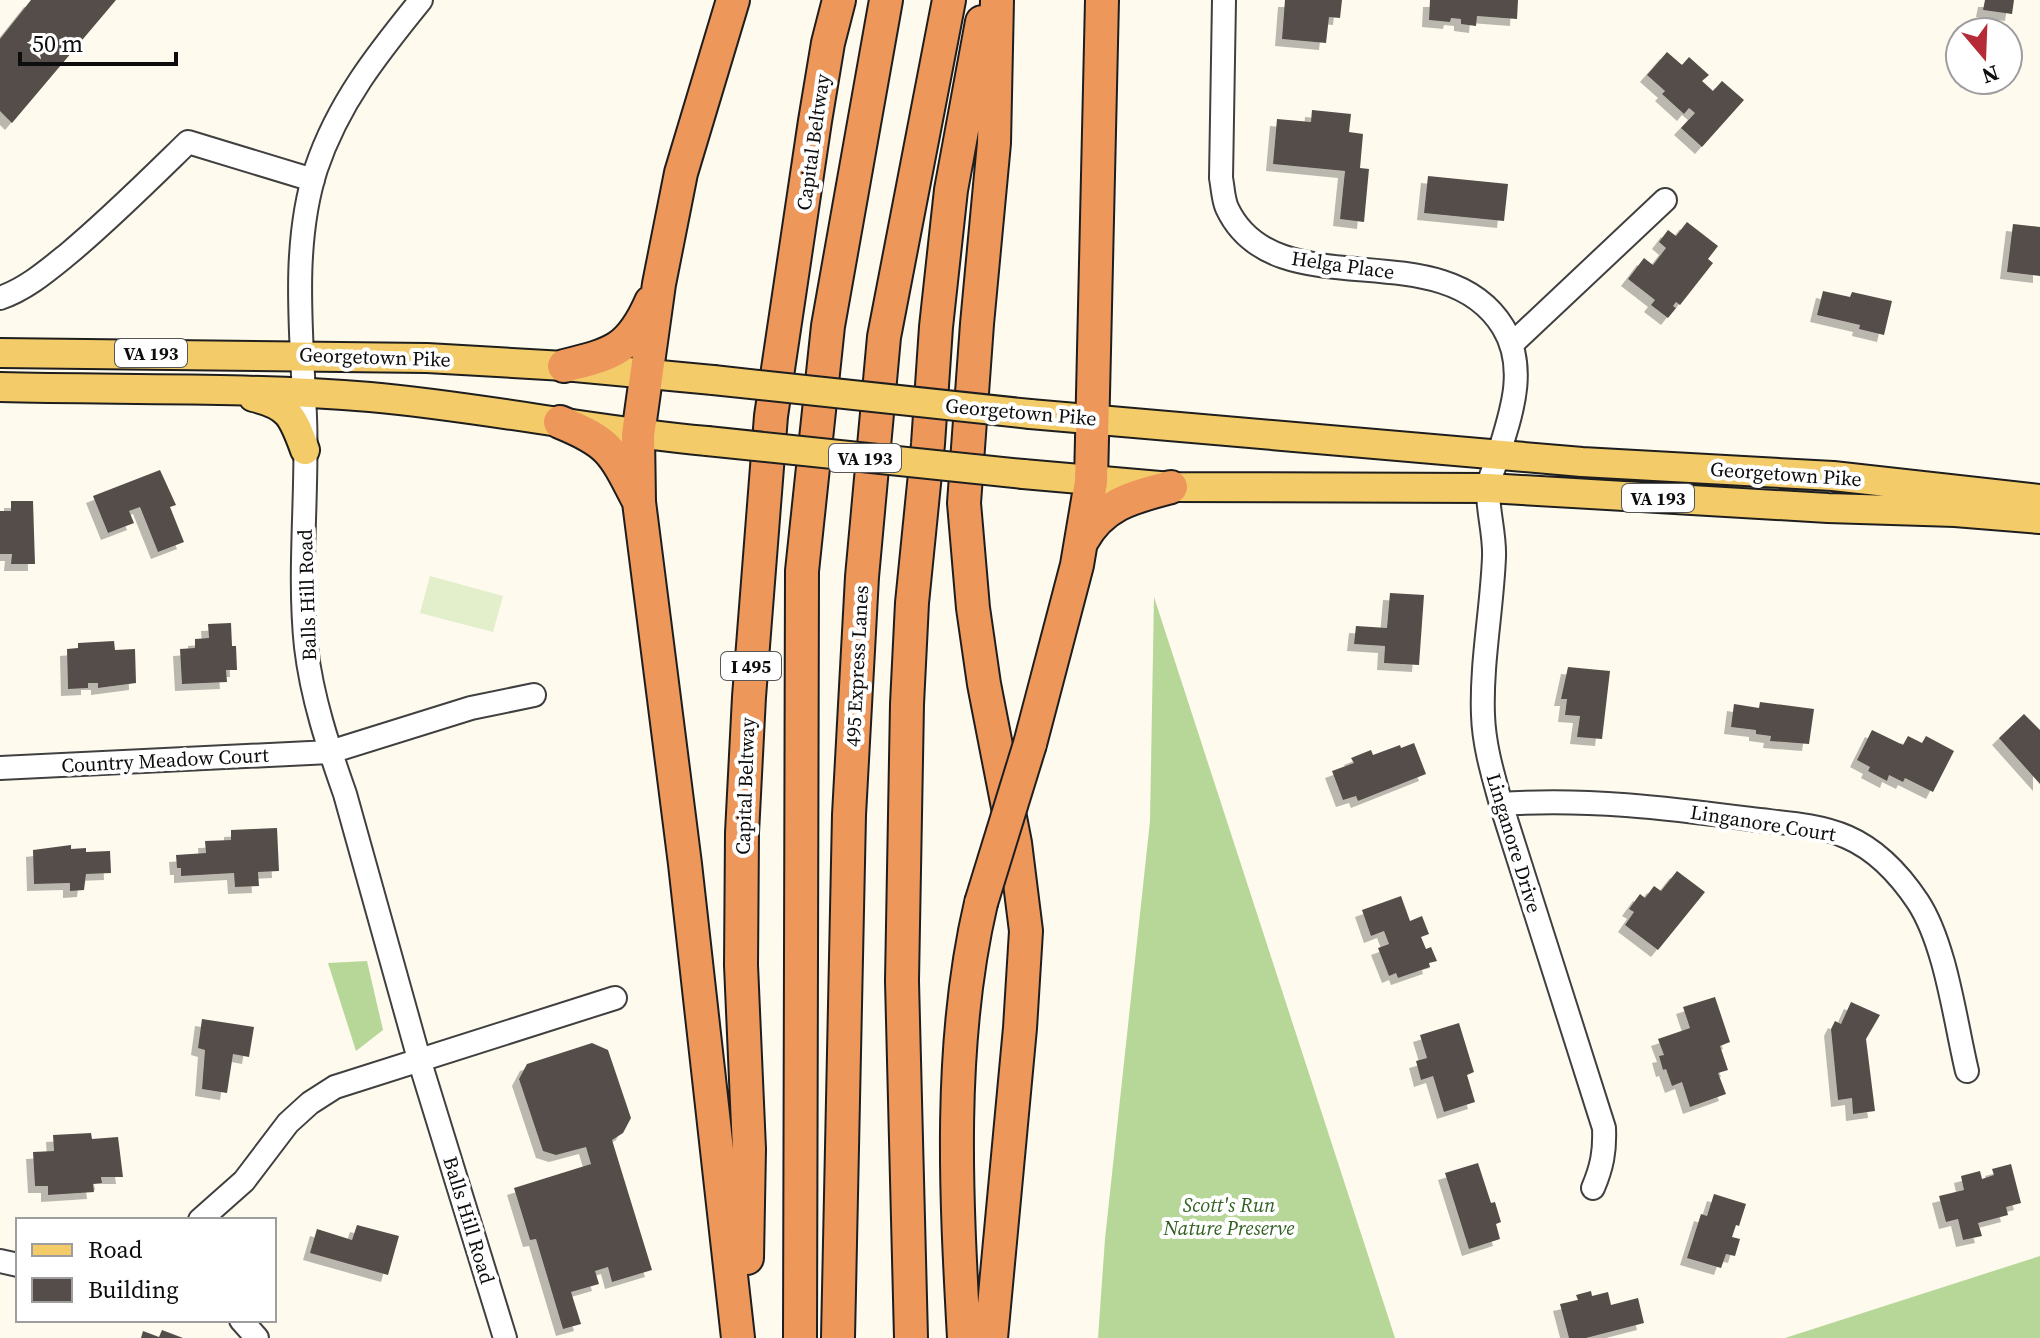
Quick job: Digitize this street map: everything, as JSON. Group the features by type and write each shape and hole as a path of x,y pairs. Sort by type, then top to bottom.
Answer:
{"highway":[{"path":"733,0 681,173 659,284 638,435 639,502 741,1338"},
{"name":"Capital Beltway","path":"741,1338 749,1149 741,965 742,833 749,697 771,416 815,121 828,43 839,0"},
{"path":"800,1338 802,571 828,326 886,0"},
{"name":"495 Express Lanes","path":"838,1338 849,815 862,577 884,337 949,0"},
{"path":"911,1338 902,967 912,603 951,190 987,0"},
{"path":"991,1338 1026,931 1015,843 984,684 973,608 964,503 994,143 997,0"},
{"path":"964,1338 959,1248 959,1047 970,949 1030,744 1080,544 1091,482 1102,0"},
{"path":"564,366 597,358 622,347 640,328 659,284"},
{"path":"560,422 592,436 607,448 639,502"},
{"path":"1080,544 1091,524 1108,509 1137,496 1171,487"}],"main road":[{"name":"Georgetown Pike","path":"0,353 302,355 564,366 1030,414 1582,462 1833,476 2040,499"},
{"name":"Georgetown Pike","path":"0,387 303,393 452,406 638,435 1091,482 1171,487 1488,488 2040,519"},
{"path":"225,390 281,406 292,417 305,450"}],"street":[{"name":"Balls Hill Road","path":"421,0 375,56 347,98 330,131 313,180 306,213 302,355 305,450 303,593 307,648 316,701 419,1059 505,1338"},
{"name":"Helga Place","path":"1224,0 1221,178 1225,205 1236,224 1261,247 1292,259 1411,274 1445,283 1476,296 1492,311 1511,345 1517,376 1513,412 1488,488"},
{"path":"0,298 12,294 44,273 82,242 188,142 313,180"},
{"path":"1511,345 1665,200"},
{"name":"Linganore Drive","path":"1488,488 1494,553 1483,714 1488,753 1501,804 1604,1128 1605,1151 1593,1188"},
{"name":"Country Meadow Court","path":"0,768 330,752 471,708 534,695"},
{"name":"Linganore Court","path":"1501,804 1587,801 1670,808 1824,829 1861,845 1894,870 1919,903 1932,930 1967,1071"},
{"path":"202,1218 244,1181 288,1123 310,1103 335,1087 615,998"},
{"path":"242,1322 257,1338"}],"green space":[{"path":"430,576 503,596 493,632 420,613"},
{"name":"Scott's Run Nature Preserve","path":"1154,597 1395,1338 1098,1338 1105,1239 1150,821"},
{"path":"367,961 383,1030 356,1051 328,963"},
{"path":"2040,1256 2040,1338 1785,1338"}],"building":[{"path":"31,0 116,0 12,123 0,111 0,39"},
{"path":"1285,0 1342,0 1340,18 1329,17 1326,43 1282,39"},
{"path":"1430,0 1518,0 1517,19 1477,16 1476,26 1461,24 1461,19 1451,18 1450,22 1429,20"},
{"path":"1985,0 2014,0 2012,14 1983,10"},
{"path":"1667,52 1682,65 1689,57 1709,75 1702,81 1713,91 1722,81 1744,100 1702,147 1681,128 1695,113 1689,108 1684,114 1647,75"},
{"path":"1312,110 1351,114 1349,132 1363,134 1360,168 1369,169 1364,222 1340,219 1345,171 1273,164 1277,119 1311,122"},
{"path":"1428,176 1508,184 1504,221 1424,213"},
{"path":"1687,222 1718,246 1708,259 1713,263 1680,305 1676,302 1673,306 1676,308 1668,318 1651,305 1655,300 1628,279 1644,258 1653,265 1666,248 1659,242 1668,230 1676,236"},
{"path":"2013,224 2040,227 2040,276 2007,272"},
{"path":"1823,291 1850,297 1852,292 1892,301 1884,335 1859,329 1860,325 1817,315"},
{"path":"160,470 176,505 170,507 184,542 158,552 140,507 129,511 134,523 108,533 93,496"},
{"path":"11,501 33,501 35,564 11,564 12,554 0,554 0,511 11,511"},
{"path":"1390,593 1424,595 1419,665 1384,663 1385,646 1354,644 1356,626 1387,628"},
{"path":"231,623 237,670 226,670 227,682 182,684 180,649 195,648 195,639 209,638 208,624"},
{"path":"114,641 115,650 135,649 136,683 98,688 98,683 88,683 88,688 68,689 67,649 78,648 78,643"},
{"path":"1568,667 1610,671 1602,739 1577,737 1580,716 1565,715 1567,699 1561,699"},
{"path":"1760,702 1814,709 1809,744 1770,741 1771,736 1756,734 1756,730 1731,727 1734,704 1759,708"},
{"path":"2024,714 2040,730 2040,784 1999,738"},
{"path":"1872,730 1903,745 1908,736 1922,743 1926,736 1954,751 1933,792 1905,778 1903,782 1889,775 1887,781 1868,771 1870,767 1857,760"},
{"path":"1414,743 1426,774 1358,801 1356,796 1343,800 1332,771 1354,763 1351,758 1371,750 1373,755"},
{"path":"277,828 279,871 258,872 259,886 235,887 234,873 181,876 181,868 177,868 176,855 206,853 205,841 231,840 231,830"},
{"path":"71,845 71,849 86,848 86,852 110,851 111,873 86,874 84,890 70,891 70,883 34,884 33,850"},
{"path":"1677,871 1705,892 1658,950 1625,925 1634,912 1629,909 1640,894 1645,898 1654,886 1661,891"},
{"path":"1401,896 1410,921 1422,916 1429,934 1421,937 1426,949 1431,947 1437,961 1429,963 1430,967 1398,978 1396,973 1389,976 1378,948 1389,944 1384,931 1371,936 1362,910"},
{"path":"1715,997 1730,1042 1720,1046 1728,1070 1718,1073 1726,1094 1690,1107 1682,1082 1672,1086 1666,1069 1663,1070 1659,1056 1664,1055 1658,1039 1690,1028 1683,1007"},
{"path":"1851,1002 1880,1015 1866,1039 1875,1111 1853,1114 1852,1098 1838,1100 1831,1029 1835,1021 1841,1024"},
{"path":"202,1019 254,1027 249,1057 233,1054 227,1093 202,1089 205,1050 198,1048"},
{"path":"1459,1023 1474,1072 1467,1075 1475,1102 1444,1112 1433,1076 1421,1080 1416,1061 1427,1058 1420,1035"},
{"path":"592,1043 608,1050 631,1118 623,1133 612,1140 652,1270 612,1282 608,1267 595,1271 599,1284 571,1292 581,1324 563,1329 536,1239 530,1240 514,1188 591,1164 586,1147 556,1155 543,1151 519,1079 527,1064"},
{"path":"91,1133 92,1139 118,1137 123,1177 101,1177 102,1183 93,1184 94,1192 48,1195 48,1186 35,1186 33,1152 54,1151 53,1135"},
{"path":"1478,1163 1491,1203 1495,1202 1501,1222 1496,1224 1500,1239 1469,1249 1445,1173"},
{"path":"2011,1164 2021,1203 2006,1207 2008,1215 1978,1223 1982,1236 1963,1240 1958,1219 1946,1222 1939,1196 1964,1190 1961,1176 1980,1171 1982,1179 1994,1175 1992,1169"},
{"path":"1714,1194 1746,1204 1732,1237 1740,1239 1735,1256 1726,1254 1721,1268 1687,1258 1701,1214 1707,1216"},
{"path":"357,1225 399,1236 388,1275 310,1253 317,1229 352,1240"},
{"path":"1591,1291 1592,1296 1608,1292 1611,1305 1638,1298 1644,1323 1586,1338 1569,1338 1560,1304 1578,1300 1576,1295"},
{"path":"162,1330 183,1338 141,1338 143,1331 159,1337"}]}
